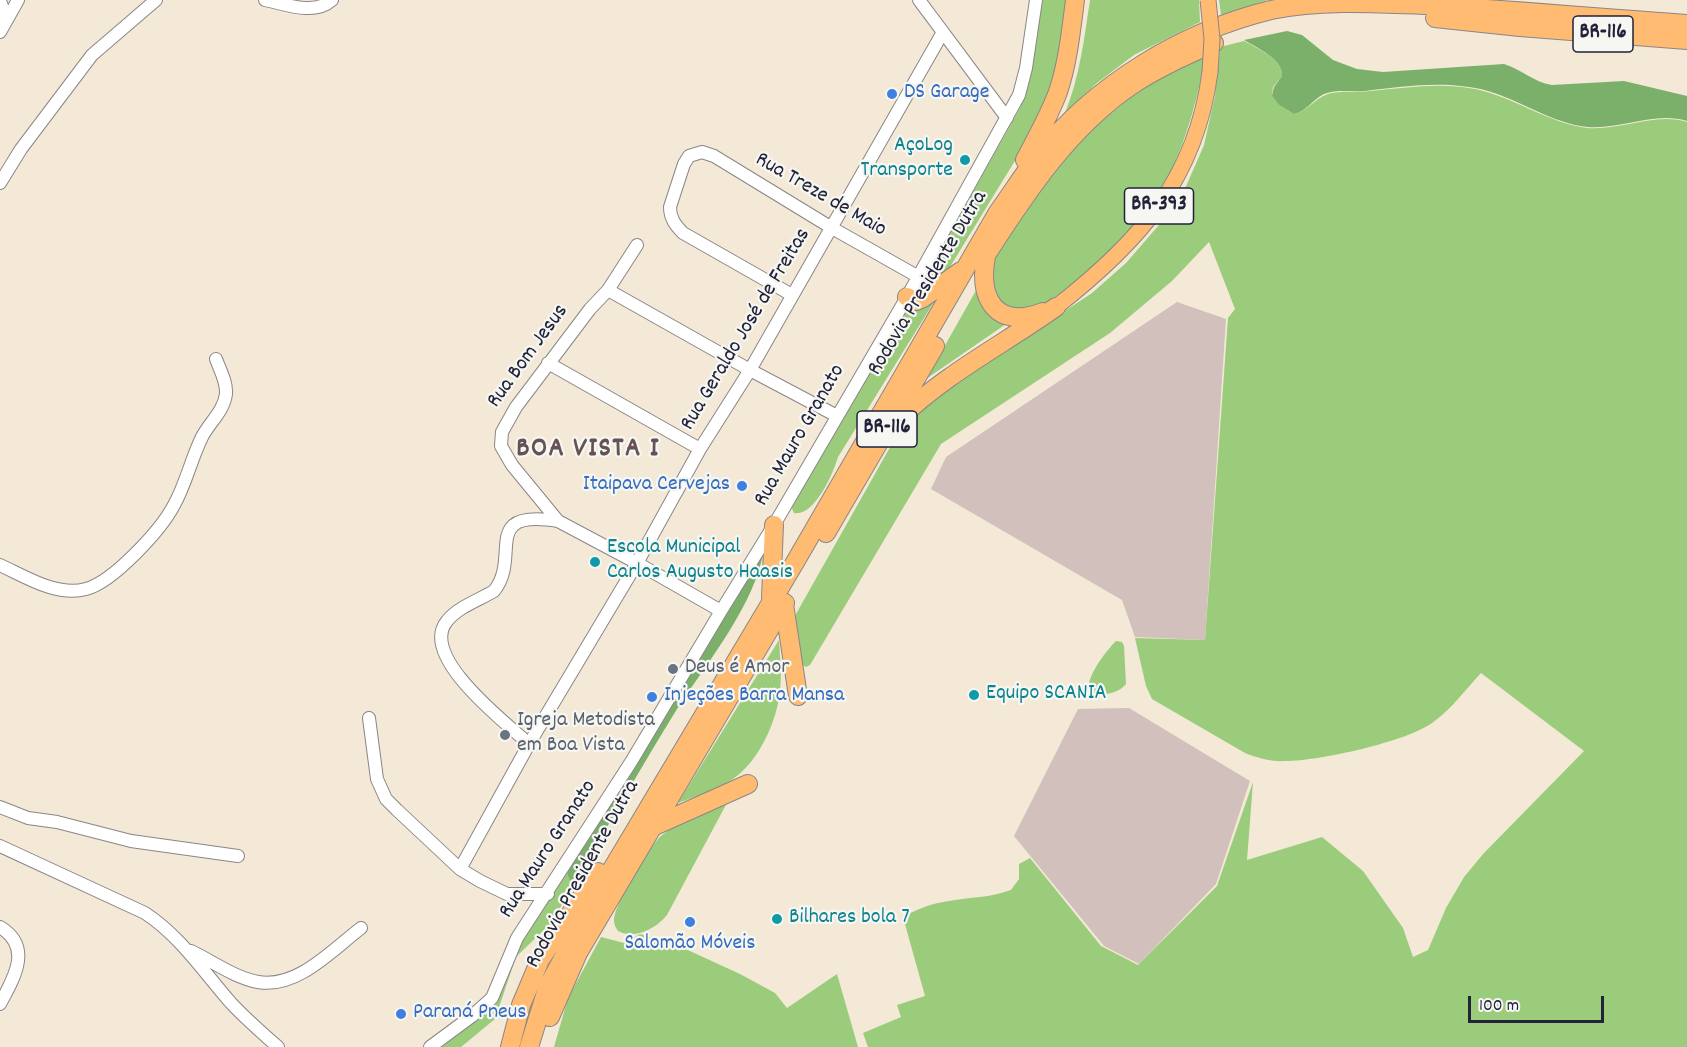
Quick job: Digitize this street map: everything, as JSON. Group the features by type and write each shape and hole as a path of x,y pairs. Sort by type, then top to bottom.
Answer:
{"highway":[{"path":"998,212 1058,92 1070,43 1075,0"},
{"path":"1469,0 1490,9"},
{"name":"Rodovia Presidente Dutra","path":"540,1047 557,998 574,960 652,827 998,212 1036,158 1102,92 1152,58 1228,23 1272,9 1340,1 1490,9 1687,24"},
{"name":"Rodovia Presidente Dutra","path":"529,1047 539,1010 557,967 609,874 685,747 884,435 986,256 1040,175 1068,141 1101,110 1132,85 1227,36 1274,21 1307,15 1341,13 1402,15 1687,40"},
{"name":"BR-393","path":"986,256 984,288 987,298 995,309 1017,318 1035,315 1056,307"},
{"path":"907,297 916,301 923,298 967,267"},
{"name":"BR-393","path":"884,435 910,409 950,377 1056,307"},
{"path":"774,525 778,603 798,696"},
{"path":"510,1047 521,1005 540,960 561,925 685,747"},
{"path":"652,827 748,784"}],"main road":[{"name":"BR-393","path":"1056,307 1120,253 1156,211 1177,177 1202,112 1210,72 1212,39 1208,0"}],"street":[{"path":"2,29 18,0"},
{"path":"265,0 312,9 332,0"},
{"path":"919,0 1007,118"},
{"name":"Rua Mauro Granato","path":"430,1047 489,1002 509,954 528,921 548,894 632,762 907,297 1019,95 1024,82 1036,0"},
{"path":"0,1 5,14 2,29"},
{"path":"0,183 21,149 92,55 155,1"},
{"name":"Rua Geraldo José de Freitas","path":"460,868 529,744 637,563 700,449 750,370 943,32"},
{"name":"Rua Treze de Maio","path":"792,295 683,233 673,221 670,207 684,164 689,156 702,152 714,156 832,228 917,276"},
{"name":"Rua Bom Jesus","path":"637,245 609,290 590,309 516,407 501,439 504,453 558,520 721,611"},
{"path":"609,290 750,370 837,416"},
{"path":"0,565 52,588 72,591 97,585 121,567 154,533 174,506 201,439 220,411 226,394 216,359"},
{"path":"548,363 700,449"},
{"path":"529,744 455,671 441,645 442,630 446,621 453,615 494,591 498,586 504,567 505,540 510,528 522,520 558,520"},
{"path":"369,718 376,773 386,799 460,868 480,881 507,894 548,894"},
{"path":"0,807 28,818 57,822 131,841 238,856"},
{"path":"0,846 158,921 185,947 234,1005 278,1047"},
{"path":"0,1004 12,980 19,957 16,944 2,928"},
{"path":"185,947 243,977 259,982 276,983 300,974 361,928"}],"shaded area":[{"path":"1177,302 1226,319 1205,640 1135,637 1122,600 931,489 946,457"},
{"path":"1129,708 1250,781 1216,884 1139,964 1104,946 1014,836 1078,709"}],"green space":[{"path":"1043,0 1072,0 1058,74 1024,146 948,270 917,292 1020,108 1028,82"},
{"path":"1090,0 1199,0 1200,22 1134,55 1097,83 1065,113 1078,71"},
{"path":"1219,0 1268,0 1221,15"},
{"path":"1287,31 1302,35 1333,60 1357,69 1383,72 1504,64 1552,85 1624,81 1687,96 1687,121 1662,118 1612,126 1587,127 1562,121 1488,91 1442,85 1329,92 1294,114 1279,105 1272,96 1274,87 1282,76 1278,64 1244,40"},
{"path":"1244,41 1274,59 1278,64 1282,76 1273,87 1272,96 1279,105 1294,114 1303,111 1323,96 1333,93 1448,86 1489,93 1559,121 1587,128 1612,127 1663,119 1687,122 1687,1047 868,1047 863,1033 901,1017 897,1005 925,996 903,917 937,903 988,896 1011,890 1019,879 1019,864 1030,858 1101,946 1138,965 1217,886 1253,782 1247,860 1322,837 1363,871 1403,928 1413,957 1428,950 1446,908 1464,877 1484,853 1584,751 1481,673 1458,700 1432,723 1420,730 1361,749 1300,760 1270,760 1245,753 1152,699 1146,686 1135,638 1205,640 1228,318 1235,309 1209,242 1172,281 1110,333 941,444 810,665 806,667 801,664 794,620 796,614 902,426 914,411 1092,293 1126,263 1165,218 1184,191 1204,145 1215,96 1220,47"},
{"path":"1206,56 1196,100 1182,144 1152,206 1138,224 1103,258 1047,302 1026,312 999,307 985,271 1049,175 1089,131 1140,90 1166,73"},
{"path":"978,287 1009,322 926,379"},
{"path":"942,289 838,457 822,493 809,508 794,513 790,504 863,386 865,374 902,315"},
{"path":"764,549 759,570 741,612 677,709 572,887 567,873"},
{"path":"779,640 781,678 778,703 771,727 759,751 742,771 727,783 678,803"},
{"path":"1116,641 1122,642 1124,646 1126,684 1110,693 1090,693 1089,687 1093,673"},
{"path":"728,801 667,915 651,928 639,933 618,931 614,916 622,896 650,849 662,835 677,825"},
{"path":"567,873 572,887 552,922 516,957 495,1019 461,1047 436,1047 487,1008 526,929"},
{"path":"640,934 679,946 740,974 775,993 787,1008 837,974 858,1047 554,1047 568,998 601,937 624,943"}],"place":[{"name":"DS Garage","path":"892,94"},
{"name":"AçoLog Transporte","path":"965,160"},
{"name":"Itaipava Cervejas","path":"742,486"},
{"name":"Escola Municipal Carlos Augusto Haasis","path":"595,562"},
{"name":"Deus é Amor","path":"673,669"},
{"name":"Equipo SCANIA","path":"974,695"},
{"name":"Injeções Barra Mansa","path":"652,697"},
{"name":"Igreja Metodista em Boa Vista","path":"505,735"},
{"name":"Bilhares bola 7","path":"777,919"},
{"name":"Salomão Móveis","path":"690,922"},
{"name":"Paraná Pneus","path":"401,1014"}],"district":[{"name":"BOA VISTA I","path":"588,451"}]}
